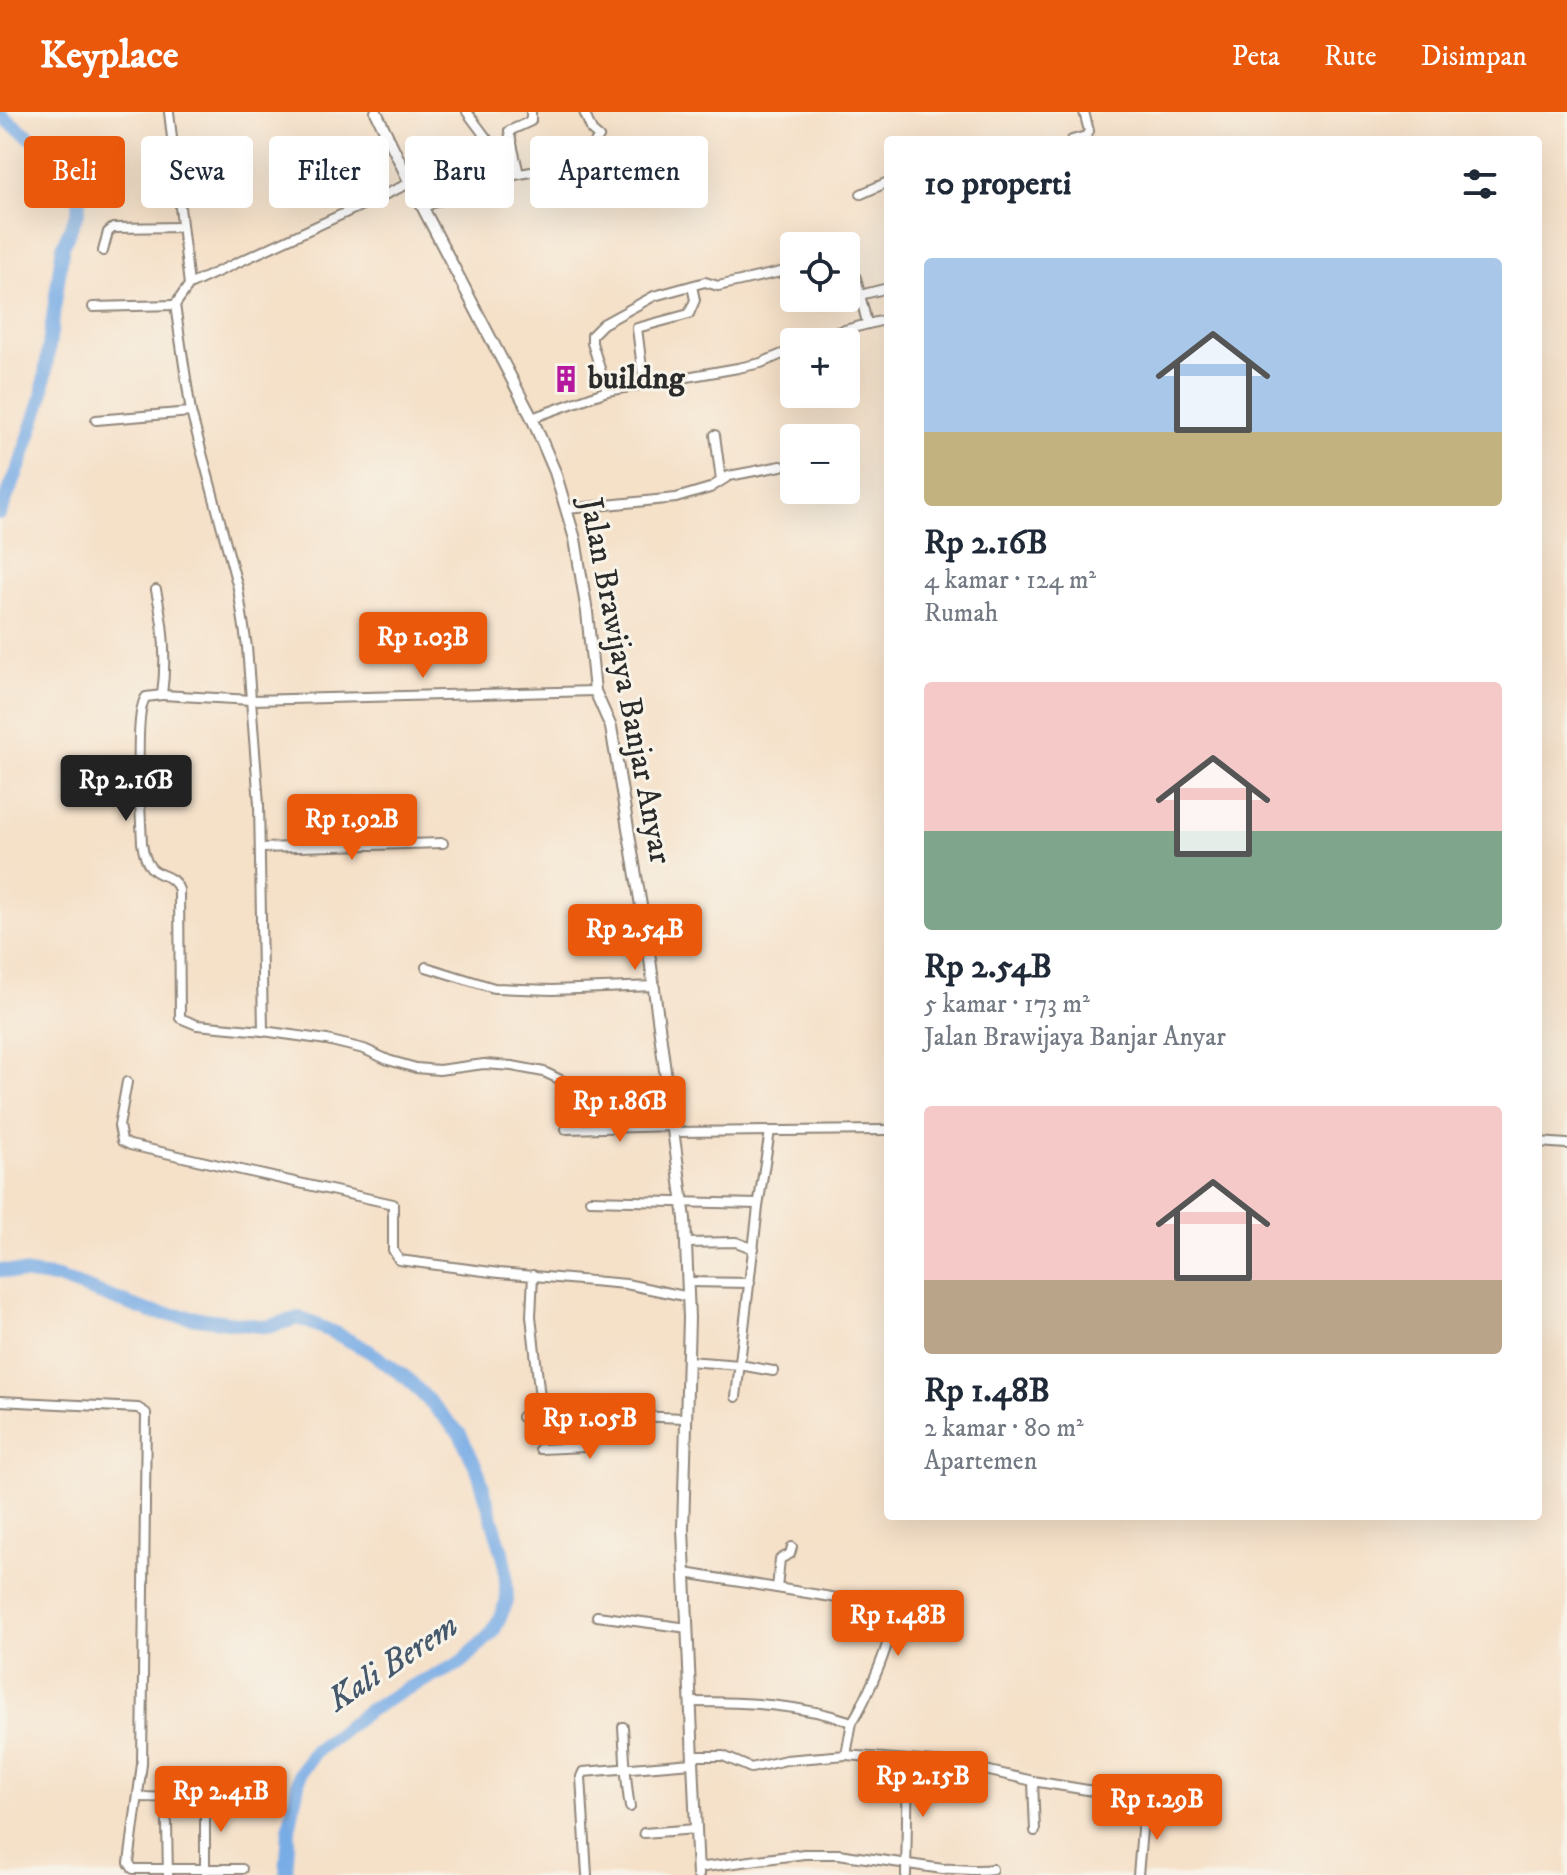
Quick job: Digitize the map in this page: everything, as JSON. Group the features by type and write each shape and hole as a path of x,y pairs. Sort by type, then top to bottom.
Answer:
{"street":[{"path":"169,112 189,285"},
{"name":"Jalan Brawijaya Banjar Anyar","path":"376,112 405,173"},
{"path":"467,112 516,175"},
{"path":"516,175 509,131 531,121 531,112"},
{"path":"516,175 565,165 580,158 593,146 599,137 592,131 584,112"},
{"path":"1084,112 1089,131 1086,136"},
{"path":"861,194 884,184"},
{"path":"263,1031 260,848 252,700 238,588 191,412 175,305 189,285 405,185"},
{"name":"Jalan Brawijaya Banjar Anyar","path":"425,208 532,418 567,509 587,612 595,691 611,727 654,986 683,1204 689,1297 684,1418 685,1573 697,1872"},
{"path":"103,251 108,232 113,228 182,227"},
{"path":"607,391 592,343 595,330 642,301 705,282 718,286 780,272"},
{"path":"644,384 637,328 688,316 695,300 692,286"},
{"path":"867,323 860,295 884,289"},
{"path":"93,307 175,305"},
{"path":"852,328 884,320"},
{"path":"532,418 607,391 761,363 780,355"},
{"path":"96,420 191,412"},
{"path":"715,435 721,480"},
{"path":"567,509 676,498 710,488 729,476 780,466"},
{"path":"156,590 165,627 162,695"},
{"path":"595,691 252,700 162,695 146,697 141,704 140,779 145,860 150,869 176,883 179,890 180,1020 197,1025 339,1043 416,1068 439,1070 484,1064 512,1066 544,1072 584,1091 670,1095"},
{"path":"74,778 140,779"},
{"path":"260,848 443,843"},
{"path":"426,967 494,988 552,990 654,986"},
{"path":"127,1082 119,1126 122,1141 393,1204 393,1250 399,1260 499,1273 626,1284 689,1297"},
{"path":"566,1129 884,1130"},
{"path":"736,1397 758,1204 770,1131"},
{"path":"1542,1142 1567,1144"},
{"path":"590,1200 758,1204"},
{"path":"686,1243 736,1242 754,1249"},
{"path":"533,1275 531,1316 542,1416"},
{"path":"688,1282 750,1283"},
{"path":"688,1361 773,1371"},
{"path":"0,1401 138,1408 146,1413 142,1764 129,1866 168,1872 242,1869"},
{"path":"540,1449 584,1447 588,1416"},
{"path":"522,1417 684,1418"},
{"path":"777,1588 780,1559 790,1554 792,1547"},
{"path":"685,1573 892,1607 895,1619 877,1674 852,1722 846,1755"},
{"path":"597,1616 688,1628"},
{"path":"690,1702 791,1707 852,1722"},
{"path":"623,1727 624,1774 630,1807"},
{"path":"587,1875 581,1774 586,1770 723,1756 751,1768 786,1760 846,1755 959,1764 1033,1781 1142,1799 1144,1807 1138,1875"},
{"path":"906,1875 908,1762"},
{"path":"1033,1781 1035,1831"},
{"path":"138,1797 222,1799"},
{"path":"205,1798 210,1872"},
{"path":"167,1823 168,1872"},
{"path":"644,1833 696,1829"},
{"path":"697,1872 804,1854 838,1854 974,1872 992,1869"}],"waterway":[{"name":"Kali Berem","path":"0,115 65,163 81,185 78,212 63,245 42,397 20,465 0,513"},
{"name":"Kali Berem","path":"0,1270 58,1278 151,1312 267,1327 299,1318 335,1333 369,1351 408,1379 460,1434 478,1471 505,1562 507,1601 493,1632 461,1663 368,1711 314,1752 300,1773 289,1830 286,1875"}],"place":[{"name":"buildng","path":"566,379"}]}
